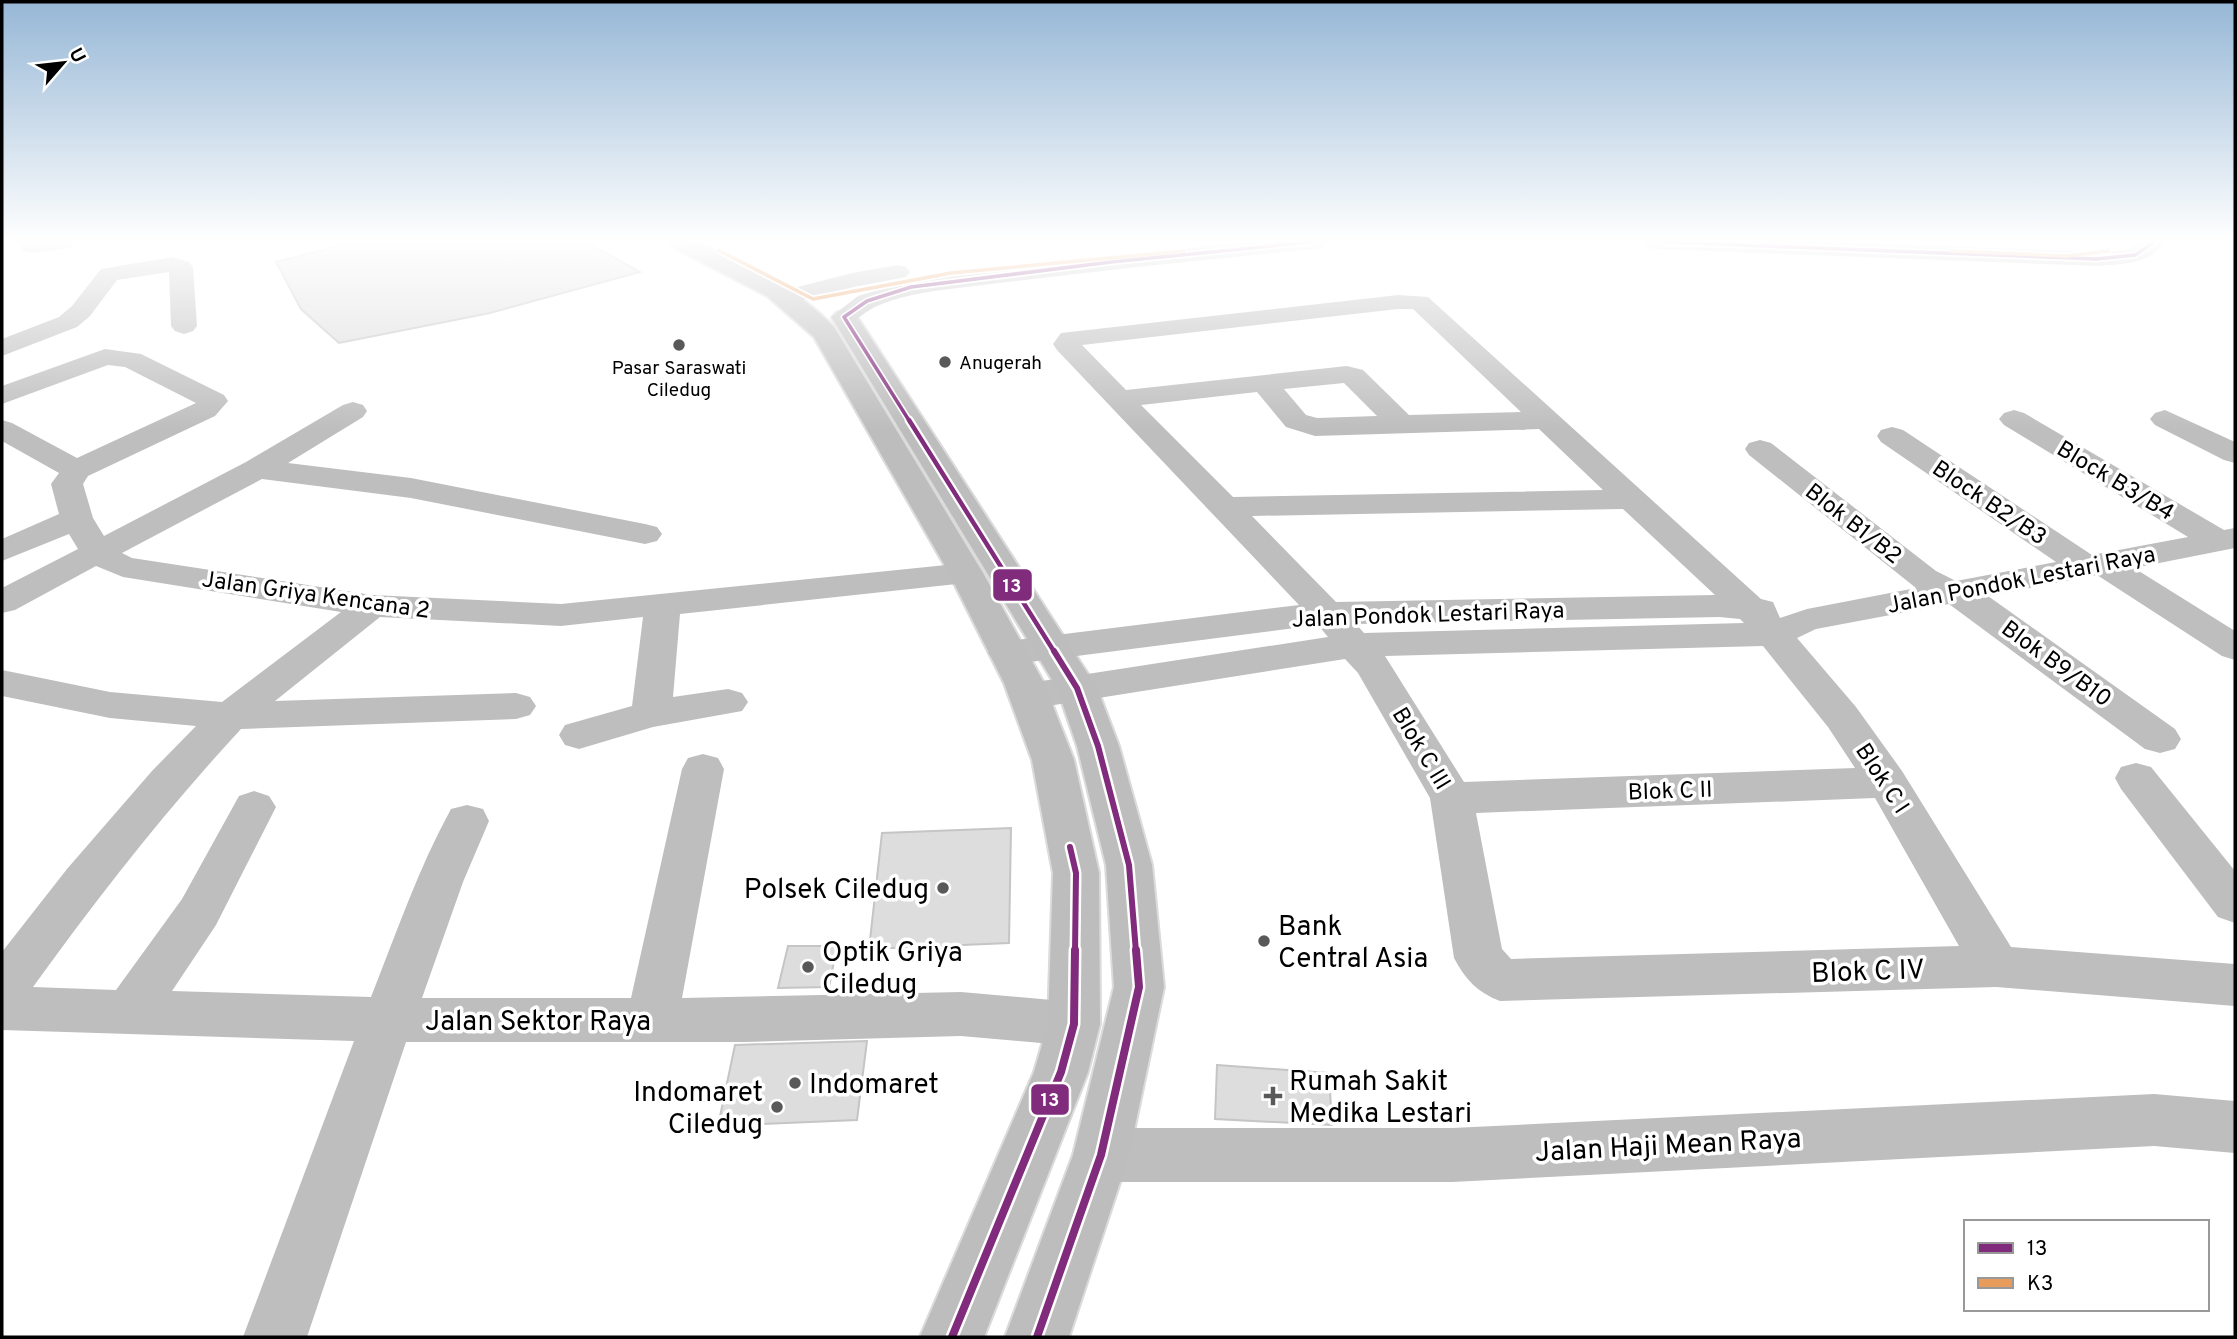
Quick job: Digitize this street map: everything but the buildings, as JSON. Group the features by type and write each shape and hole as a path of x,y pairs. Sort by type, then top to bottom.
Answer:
{"main road":[{"path":"812,304 808,314 825,333 966,573 1029,696 1053,760 1076,873 1074,1024 1061,1072 952,1337"},
{"path":"816,304 1054,649 1077,688 1098,746 1129,865 1139,987 1101,1155 1037,1337"}],"street":[{"path":"2,348 68,322 86,304"},
{"path":"183,304 184,326"},
{"name":"Blok C III","path":"1376,304 1070,339 1066,344 1326,613 1373,667 1452,798 1479,958 1500,980"},
{"name":"Blok C III","path":"1422,304 1549,420"},
{"path":"2,396 105,357 131,360 215,401 205,410 76,470 67,484 77,518 97,553"},
{"path":"1118,399 1347,374 1353,376 1402,425"},
{"path":"1263,382 1301,424 1324,428 1549,420"},
{"path":"2,602 257,469 353,411"},
{"name":"Block B3/B4","path":"2014,419 2227,540"},
{"path":"2165,419 2235,454"},
{"name":"Blok C I","path":"1549,420 1633,499 1775,620 1887,782 1996,967"},
{"path":"2,429 76,470"},
{"name":"Block B2/B3","path":"1892,436 2095,566 2235,648"},
{"name":"Blok B1/B2","path":"1760,449 1924,578 1950,592"},
{"path":"257,469 411,488 645,534"},
{"path":"1223,508 1633,499"},
{"path":"2,551 77,518"},
{"name":"Jalan Pondok Lestari Raya","path":"1029,696 1356,645 1775,620 1950,592 2227,540"},
{"name":"Jalan Griya Kencana 2","path":"97,553 123,567 372,606 561,615 966,573"},
{"name":"Blok B9/B10","path":"1950,592 1967,598 2160,739"},
{"path":"651,713 663,605"},
{"path":"2,990 83,882 136,818 230,716 372,606"},
{"name":"Jalan Pondok Lestari Raya","path":"1007,653 1326,613 1775,620"},
{"path":"2,683 110,705 230,716 516,706"},
{"path":"579,735 651,713 728,702"},
{"path":"652,1021 703,769"},
{"path":"2136,778 2235,904"},
{"name":"Blok C II","path":"1452,798 1887,782"},
{"path":"129,1013 199,912 254,807"},
{"path":"275,1337 388,1020 440,883 467,821"},
{"name":"Blok C IV","path":"1500,980 1996,967 2235,985"},
{"name":"Jalan Sektor Raya","path":"2,1008 388,1020 532,1018 652,1021 961,1014 1074,1024"},
{"name":"Jalan Haji Mean Raya","path":"1101,1155 1452,1155 2154,1121 2233,1130"}],"transit line":[{"name":"13","path":"862,304 844,317 1077,688 1098,746 1129,865 1139,987 1101,1155 1037,1337"},
{"name":"13","path":"952,1337 1061,1072 1074,1024 1076,873 1070,847"}],"place":[{"name":"Pasar Saraswati Ciledug","path":"679,345"},
{"name":"Anugerah","path":"945,362"},
{"name":"Polsek Ciledug","path":"943,888"},
{"name":"Bank Central Asia","path":"1264,941"},
{"name":"Optik Griya Ciledug","path":"808,967"},
{"name":"Indomaret","path":"795,1083"},
{"name":"Rumah Sakit Medika Lestari","path":"1273,1096"},
{"name":"Indomaret Ciledug","path":"777,1107"}]}
